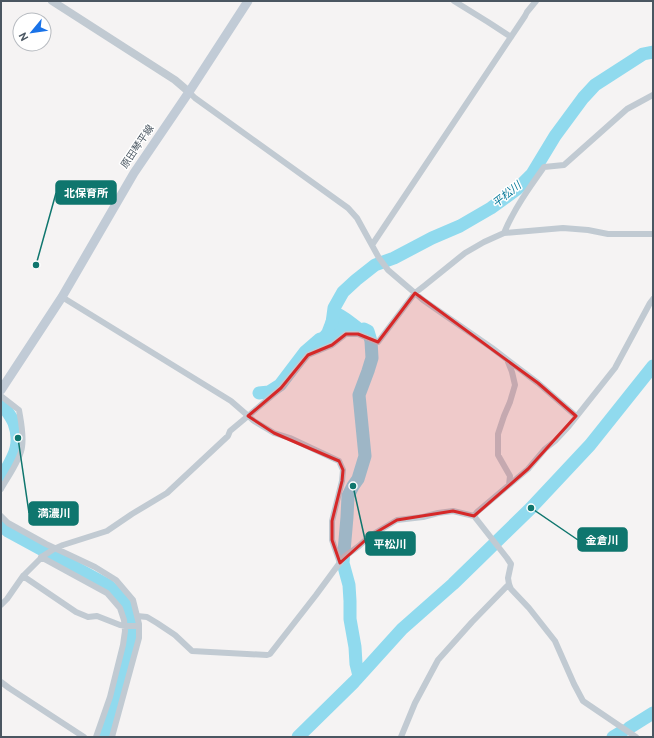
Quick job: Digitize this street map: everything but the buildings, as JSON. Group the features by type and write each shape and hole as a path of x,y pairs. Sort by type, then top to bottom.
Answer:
{"main road":[{"name":"原田琴平線","path":"1,390 62,297 134,173 190,92 248,1"}],"street":[{"path":"52,1 175,80 201,103 348,208 357,218 379,258 388,270 423,300 492,348 538,383 576,416"},
{"path":"454,1 511,37"},
{"path":"372,245 526,16 527,12 536,1"},
{"path":"504,232 510,218 544,167 564,165 627,109 653,95"},
{"path":"2,602 7,599 24,576 42,557 55,548 107,531 167,493 228,436 230,431 281,388 308,355 332,345 346,334 358,334 378,342 415,293 465,253 484,242 504,232 563,228 588,230 608,234 653,234"},
{"path":"62,297 231,401 248,416 274,433 290,438 339,461 343,470 342,481 332,521 332,540 340,563"},
{"path":"474,516 528,469 569,426 615,368 653,299"},
{"path":"505,359 510,365 515,385 498,434 498,455 510,476 509,485"},
{"path":"1,396 19,410 23,446 20,455 1,489"},
{"path":"137,616 147,617 157,622 176,635 192,651 270,654 344,557 370,536 397,520 424,517 453,511 474,516 508,558 511,564 508,578 511,588 529,608 554,641 583,701 636,737"},
{"path":"1,516 8,523 95,567 116,580 133,600 139,626 139,638 112,737"},
{"path":"42,557 107,593 120,608 126,626 123,646 110,697 96,737"},
{"path":"24,576 76,612 88,617 98,616 126,626 139,626"},
{"path":"401,737 415,703 438,660 509,584"},
{"path":"1,682 84,737"}],"highlighted area":[{"path":"415,293 538,383 576,416 528,469 474,516 453,511 397,520 370,536 340,563 332,540 332,521 342,481 343,470 339,461 274,433 248,416 281,388 308,355 332,345 346,334 358,334 378,342"}],"water":[{"path":"332,304 356,318 376,336 374,338 356,331 327,346 306,351 306,349 322,330"}],"waterway":[{"name":"平松川","path":"332,323 334,308 343,292 356,280 375,265 394,258 432,238 460,226 491,208 517,189 532,174 555,136 583,98 595,85 643,54 653,52"},
{"name":"平松川","path":"359,676 350,619 349,585 343,563 348,496 358,479 365,456 359,395 372,358 371,341 368,331 364,329"},
{"name":"平松川","path":"259,393 269,392 280,385 305,352 320,339"},
{"path":"298,737 354,682 402,629 453,584 531,508 590,445 653,366"},
{"path":"1,402 14,423 17,439 15,453 1,479"},
{"path":"1,525 8,531 109,586 130,613 132,642 126,666 103,737"},
{"path":"629,728 653,713"},
{"path":"613,737 623,731"}],"place":[{"name":"北保育所","path":"36,265"},
{"name":"満濃川","path":"18,438"},
{"name":"平松川","path":"353,486"},
{"name":"金倉川","path":"531,508"}]}
